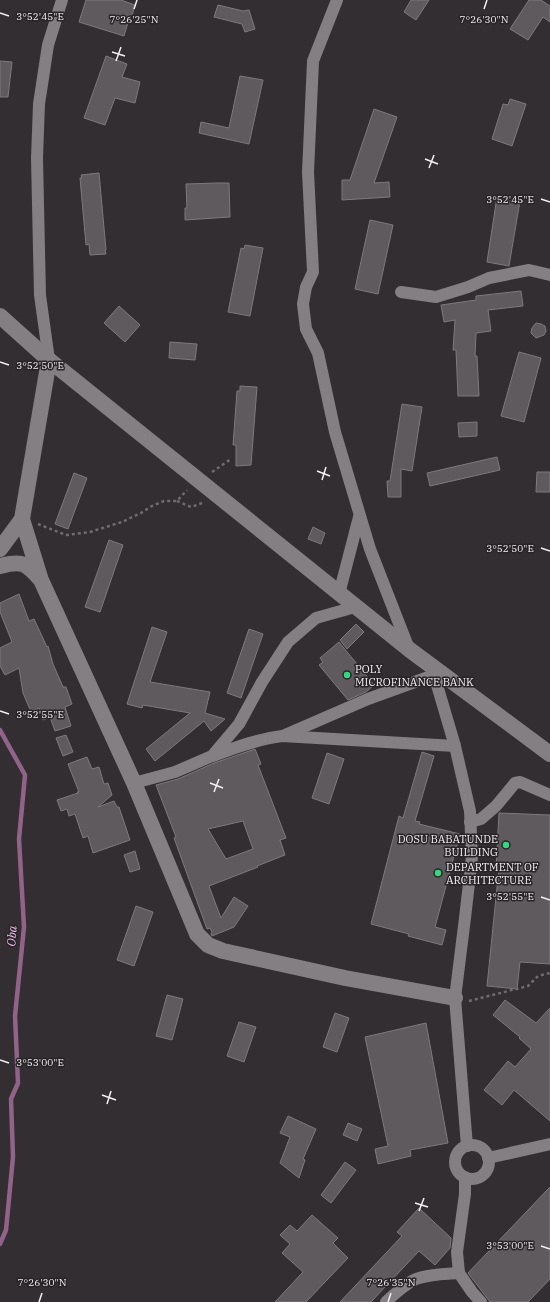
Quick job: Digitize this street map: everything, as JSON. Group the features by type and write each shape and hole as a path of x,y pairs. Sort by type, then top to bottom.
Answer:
{"street":[{"path":"0,550 22,519 49,360 40,295 37,158 38,120 48,45 62,0"},
{"path":"337,0 313,60 308,172 313,272 306,287 303,304 306,329 318,353 335,432 370,549 410,650"},
{"path":"401,292 436,297 468,287 489,278 529,270 550,275"},
{"path":"0,316 49,360 410,650 433,671 550,754"},
{"path":"339,594 360,516"},
{"path":"22,519 41,580 134,784 197,934 208,945 223,951 345,978 455,998"},
{"path":"0,566 20,563 29,567 41,580"},
{"path":"212,756 239,724 262,682 288,642 316,618 355,606"},
{"path":"282,736 433,671"},
{"path":"433,671 470,811 472,856 455,998 467,1146"},
{"path":"134,784 175,772 212,756 264,738 282,736 454,746"},
{"path":"470,822 481,819 486,815 496,806 515,783 520,782 550,795"},
{"path":"488,1158 550,1144"},
{"path":"472,1145 478,1146 486,1153 488,1158 488,1168 481,1176 470,1179 460,1174 456,1164 458,1153 467,1146 472,1145"},
{"path":"465,1177 465,1194 457,1252 459,1273 481,1302"},
{"path":"386,1302 415,1280 437,1275 459,1273"}],"path":[{"path":"177,501 198,480 232,459"},
{"path":"22,519 47,526 66,535 90,532 122,522 152,506 164,502 177,501 191,507 202,504 218,496"},
{"path":"455,998 467,1001 522,988 528,986 538,976 550,973"}],"building":[{"path":"86,0 121,0 135,5 124,36 79,22"},
{"path":"411,0 429,0 416,20 404,12"},
{"path":"529,0 541,0 550,6 550,22 543,17 528,40 510,29"},
{"path":"218,5 243,11 249,10 255,29 245,32 242,24 214,17"},
{"path":"106,56 127,64 122,77 140,82 135,103 115,98 105,125 84,118"},
{"path":"0,61 12,62 8,97 0,97"},
{"path":"240,76 263,80 249,144 199,133 201,122 229,128"},
{"path":"510,99 526,104 512,146 492,139 503,104 508,105"},
{"path":"374,109 397,117 374,183 389,182 390,197 342,200 342,180 350,180"},
{"path":"99,173 106,254 90,255 89,244 86,245 80,178 82,178 81,175"},
{"path":"229,183 230,217 185,220 185,208 187,208 186,184"},
{"path":"497,197 520,201 509,266 487,262"},
{"path":"370,220 393,225 378,294 355,289"},
{"path":"245,245 263,248 250,316 228,312 241,248 244,249"},
{"path":"521,291 523,306 488,310 491,331 476,333 475,356 477,356 479,396 458,396 456,350 453,350 455,320 444,322 441,305 476,300 476,296"},
{"path":"119,306 140,325 125,342 104,323"},
{"path":"536,323 545,326 546,331 544,335 536,338 531,333 532,328"},
{"path":"170,342 197,344 195,360 169,358"},
{"path":"519,352 541,358 524,422 501,416"},
{"path":"240,386 257,387 251,465 236,466 236,445 233,445 237,391 240,391"},
{"path":"402,404 422,407 412,471 401,469 401,497 388,497 387,481 390,481"},
{"path":"477,422 477,436 459,437 458,423"},
{"path":"497,457 500,470 430,486 427,473"},
{"path":"537,472 550,472 550,492 536,492"},
{"path":"74,473 87,478 68,529 55,524"},
{"path":"313,527 325,533 321,544 308,539"},
{"path":"109,540 123,545 100,612 85,607"},
{"path":"19,594 29,621 34,619 47,647 48,646 53,664 63,687 66,687 72,704 65,707 71,726 55,731 50,717 43,720 39,708 31,712 23,693 19,668 5,675 0,666 0,648 12,642 0,612 0,603"},
{"path":"356,624 364,632 347,649 340,640"},
{"path":"152,627 167,632 150,682 210,692 205,713 225,719 211,731 204,721 155,761 146,749 190,713 143,705 142,708 127,704"},
{"path":"249,629 263,634 241,698 227,693"},
{"name":"POLY MICROFINANCE BANK","path":"339,642 374,685 366,692 348,700 319,665 323,662 320,658"},
{"path":"66,735 73,752 63,756 56,738"},
{"path":"255,749 261,764 258,765 286,838 280,840 285,855 209,886 221,918 234,897 248,906 234,927 212,936 210,928 207,929 174,838 176,837 156,785 178,779 214,763","holes":["243,821 253,849 226,859 208,829"]},
{"name":"DEPARTMENT OF ARCHITECTURE","path":"422,752 434,756 415,821 420,822 419,824 460,834 435,927 446,930 442,945 371,924 399,816 403,818"},
{"path":"327,753 344,759 329,804 312,798"},
{"path":"87,757 92,769 99,767 104,784 108,783 112,795 98,807 114,801 117,807 119,807 130,840 93,853 88,836 83,838 75,814 69,816 67,809 61,811 57,800 79,792 68,764"},
{"path":"499,813 550,815 550,964 520,962 517,989 487,986 499,868 496,868"},
{"path":"135,851 140,869 130,872 124,855"},
{"path":"136,906 153,912 134,966 117,960"},
{"path":"167,995 183,999 172,1040 156,1036"},
{"path":"505,1000 536,1023 550,1008 550,1121 514,1090 502,1105 484,1090 508,1061 515,1067 531,1049 519,1038 520,1037 493,1015"},
{"path":"335,1013 349,1018 337,1052 323,1047"},
{"path":"239,1022 256,1027 244,1062 227,1056"},
{"path":"426,1023 448,1143 410,1150 411,1156 378,1164 375,1149 388,1146 365,1037"},
{"path":"288,1116 316,1129 303,1159 305,1160 299,1178 280,1163 290,1137 280,1133"},
{"path":"348,1123 362,1129 357,1141 343,1135"},
{"path":"345,1162 356,1170 331,1203 321,1195"},
{"path":"550,1187 550,1279 528,1302 490,1302 468,1273"},
{"path":"419,1208 451,1238 450,1248 435,1265 419,1251 371,1302 340,1302 402,1236 397,1232"},
{"path":"312,1215 338,1238 333,1243 348,1258 306,1302 275,1302 303,1272 282,1253 290,1244 280,1235 290,1225 297,1231"}],"waterway":[{"name":"Oba","path":"0,730 25,775 19,839 24,927 15,1016 18,1083 11,1099 13,1157 6,1230 0,1244"}],"place":[{"name":"POLY MICROFINANCE BANK","path":"347,675"},
{"name":"DOSU BABATUNDE BUILDING","path":"506,845"},
{"name":"DEPARTMENT OF ARCHITECTURE","path":"438,873"}]}
